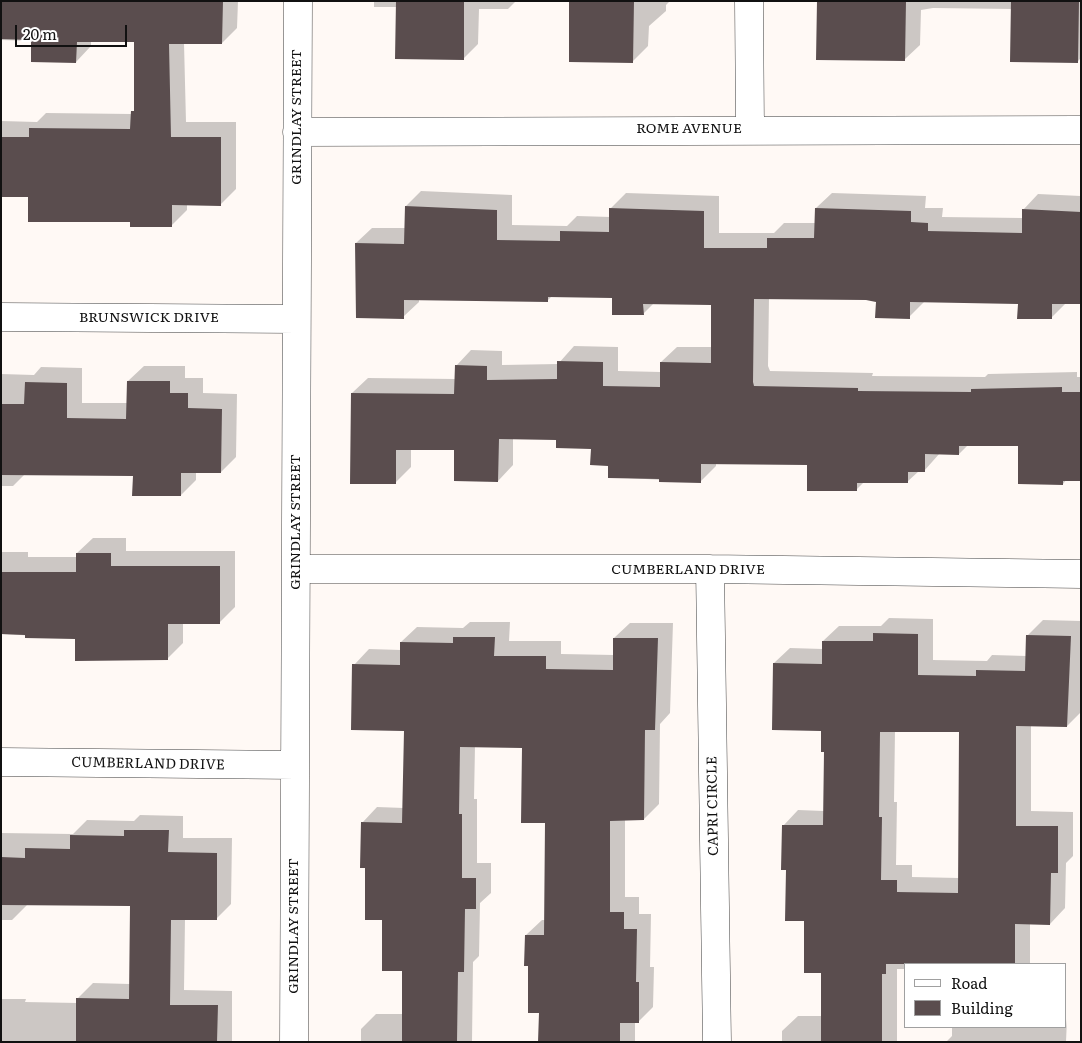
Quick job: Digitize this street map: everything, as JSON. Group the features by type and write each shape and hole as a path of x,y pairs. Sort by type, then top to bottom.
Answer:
{"street":[{"name":"GRINDLAY STREET","path":"294,1042 298,1"},
{"path":"749,1 750,129"},
{"name":"ROME AVENUE","path":"297,132 750,129 1081,130"},
{"name":"BRUNSWICK DRIVE","path":"1,317 296,318"},
{"name":"CUMBERLAND DRIVE","path":"296,569 710,569 1081,574"},
{"name":"CAPRI CIRCLE","path":"710,569 717,1042"},
{"name":"CUMBERLAND DRIVE","path":"1,762 295,765"}],"building":[{"path":"1,1 223,1 222,44 169,44 171,137 221,137 221,206 172,205 172,227 130,227 130,222 28,222 28,197 1,197 1,137 29,137 29,128 130,129 131,111 134,111 134,42 77,42 76,63 31,62 31,40 1,39"},
{"path":"396,1 464,1 464,60 395,59"},
{"path":"569,1 634,1 633,63 569,62"},
{"path":"817,1 906,1 905,61 816,60"},
{"path":"1011,1 1079,1 1078,63 1010,62"},
{"path":"405,206 497,210 497,240 560,241 560,231 609,232 609,208 704,211 704,248 767,248 767,238 814,238 815,208 911,211 911,222 928,223 928,231 1022,233 1022,209 1081,212 1081,304 1052,304 1052,319 1017,319 1018,304 910,302 910,319 875,318 876,302 866,300 754,299 753,382 754,386 858,388 858,391 971,392 971,389 1062,387 1062,392 1081,392 1081,481 1063,481 1063,485 1018,484 1018,446 959,446 959,455 925,454 925,472 908,472 908,483 857,483 857,491 807,491 807,465 701,464 701,483 659,482 659,479 608,478 608,466 590,465 591,449 556,448 556,440 499,439 498,482 454,481 454,450 396,450 396,484 350,484 351,393 454,394 455,365 487,366 487,380 557,379 557,361 603,362 603,386 660,387 660,362 711,363 711,305 643,304 644,315 612,315 612,298 548,297 548,302 404,300 404,319 356,318 355,243 404,244"},
{"path":"127,381 170,381 170,393 188,393 188,408 222,409 221,473 181,473 181,496 132,496 133,476 1,475 1,404 24,404 25,382 67,383 67,418 126,419"},
{"path":"76,553 111,553 111,566 220,566 220,624 168,624 168,660 75,661 75,639 25,638 25,635 1,634 1,572 76,572"},
{"path":"873,633 918,634 918,675 976,676 976,670 1025,671 1026,635 1071,636 1067,727 1016,726 1016,826 1058,826 1058,873 1051,873 1050,925 1015,924 1015,963 886,964 886,974 882,974 882,1042 821,1042 821,973 804,973 804,921 785,921 786,870 781,870 782,825 823,825 824,752 821,752 821,731 772,730 773,663 822,664 822,641 873,641","holes":["880,732 959,732 958,893 897,892 897,880 881,880 882,817 879,817"]},
{"path":"453,637 495,637 494,656 546,656 546,669 613,670 613,638 658,638 655,730 645,730 644,820 610,821 610,912 624,912 624,929 637,929 636,982 639,982 639,1023 620,1023 620,1042 538,1042 539,1013 528,1013 528,966 524,966 525,935 544,935 545,823 521,823 522,748 460,747 459,814 462,814 462,878 476,878 476,909 465,909 464,972 458,972 457,1042 402,1042 402,971 382,971 382,920 365,920 365,868 360,868 361,822 402,823 404,731 351,730 352,664 400,665 400,642 453,643"},
{"path":"124,830 169,830 168,852 217,853 217,920 171,920 170,1005 218,1005 217,1042 76,1042 76,998 129,999 130,906 1,905 1,857 25,858 25,848 70,849 70,835 124,836"}]}
